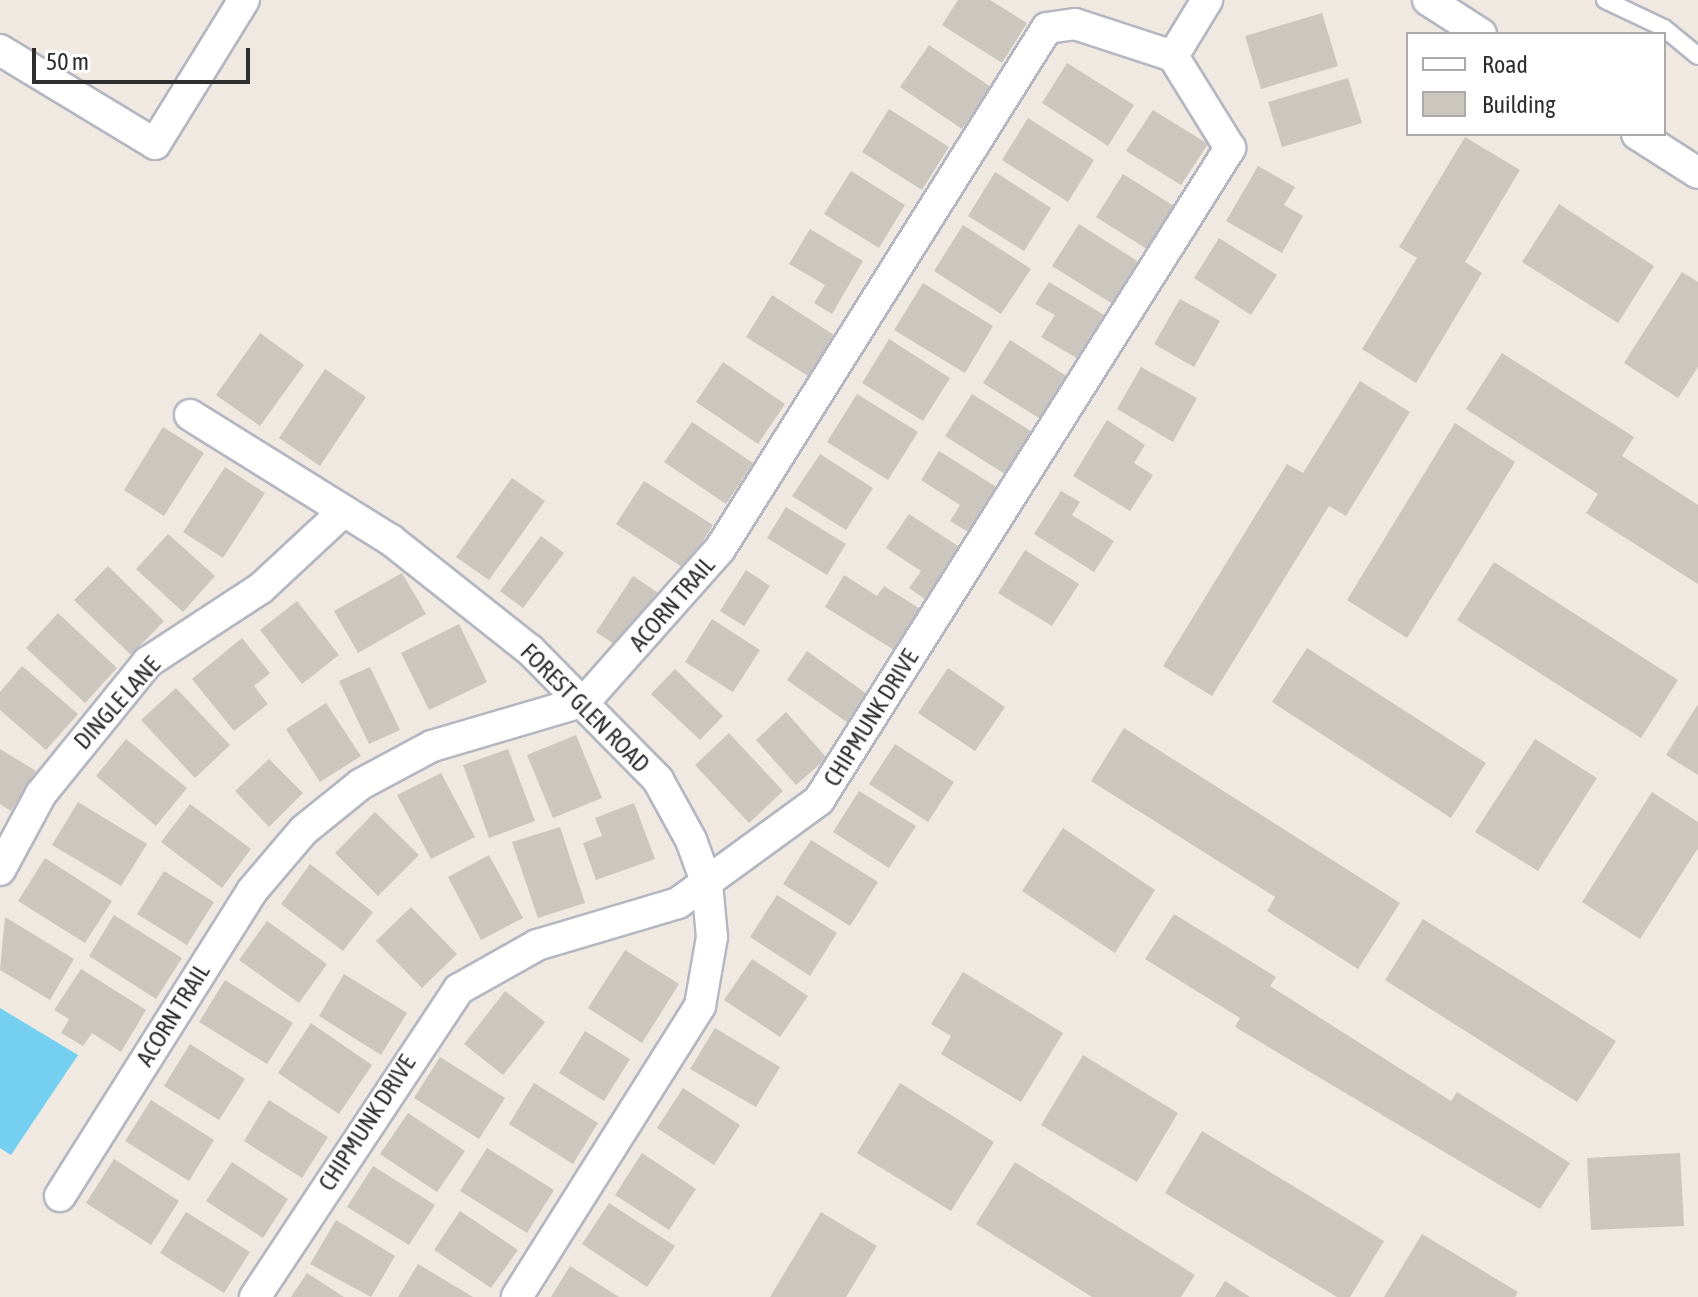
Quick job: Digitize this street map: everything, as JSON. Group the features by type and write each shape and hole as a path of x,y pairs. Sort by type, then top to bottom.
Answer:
{"street":[{"path":"0,50 155,144 244,0"},
{"path":"1173,56 1207,0"},
{"path":"1428,0 1478,32"},
{"name":"ACORN TRAIL","path":"60,1196 252,891 304,830 361,784 432,746 585,701 720,549 1047,28 1075,24 1173,56"},
{"name":"CHIPMUNK DRIVE","path":"255,1297 459,989 522,951 678,903 819,800 1230,148 1173,56"},
{"path":"1640,136 1697,171"},
{"name":"FOREST GLEN ROAD","path":"190,415 437,573 585,701 658,780 707,884 711,961 700,1006 517,1297"},
{"name":"DINGLE LANE","path":"0,870 41,794 148,662 261,588 344,511"}],"lane":[{"path":"1605,0 1664,28 1698,56"}],"water":[{"path":"0,1008 78,1055 11,1155 0,1148"}],"building":[{"path":"958,0 990,0 1027,23 1002,63 942,25"},
{"path":"1322,13 1338,66 1261,89 1245,36"},
{"path":"929,45 991,87 962,129 900,87"},
{"path":"1067,63 1134,105 1108,146 1042,103"},
{"path":"1348,78 1362,123 1282,147 1268,102"},
{"path":"889,109 949,147 922,190 862,152"},
{"path":"1153,110 1208,144 1181,185 1126,151"},
{"path":"1028,118 1094,160 1068,202 1002,160"},
{"path":"1465,137 1520,170 1465,262 1482,273 1416,383 1362,349 1417,258 1399,247"},
{"path":"1258,166 1295,187 1284,205 1303,216 1282,253 1226,221"},
{"path":"851,171 905,205 879,248 824,214"},
{"path":"995,172 1051,208 1024,251 968,216"},
{"path":"1123,174 1177,208 1150,251 1096,217"},
{"path":"1559,204 1654,266 1618,323 1522,262"},
{"path":"1079,224 1142,264 1116,306 1052,266"},
{"path":"963,225 1031,269 1001,314 934,271"},
{"path":"810,229 863,261 832,314 814,303 825,285 789,264"},
{"path":"1219,238 1277,275 1251,315 1194,278"},
{"path":"1682,272 1698,282 1698,367 1678,398 1624,363"},
{"path":"1049,282 1106,316 1080,360 1041,337 1055,315 1035,304"},
{"path":"923,283 993,326 965,373 894,330"},
{"path":"772,295 834,335 808,376 746,337"},
{"path":"1180,299 1220,321 1194,367 1154,344"},
{"path":"260,333 304,365 260,426 216,395"},
{"path":"889,339 950,378 923,421 862,383"},
{"path":"1010,340 1068,377 1042,420 983,383"},
{"path":"1502,353 1634,437 1622,456 1698,505 1698,584 1586,513 1598,494 1466,409"},
{"path":"723,362 785,404 758,444 696,402"},
{"path":"1141,367 1197,398 1173,442 1117,409"},
{"path":"325,369 366,397 320,466 279,438"},
{"path":"1360,381 1410,412 1346,516 1329,506 1212,696 1163,666 1287,464 1303,473"},
{"path":"857,394 918,432 888,480 827,442"},
{"path":"972,394 1034,433 1008,476 945,436"},
{"path":"1107,420 1145,445 1134,463 1153,475 1130,511 1073,476"},
{"path":"692,422 753,463 726,504 664,462"},
{"path":"1455,423 1515,462 1407,638 1347,600"},
{"path":"163,427 204,453 164,516 124,490"},
{"path":"939,451 998,488 970,533 950,521 960,505 921,480"},
{"path":"820,454 873,488 846,530 792,496"},
{"path":"225,467 265,493 223,558 183,532"},
{"path":"512,478 545,501 489,580 456,557"},
{"path":"644,481 713,525 685,569 616,524"},
{"path":"1061,491 1080,502 1072,515 1114,541 1094,572 1034,534"},
{"path":"786,507 846,544 827,575 767,538"},
{"path":"909,514 961,548 926,600 909,588 921,571 886,548"},
{"path":"168,534 215,576 183,612 136,569"},
{"path":"541,536 564,553 523,608 500,591"},
{"path":"1025,550 1079,584 1052,626 998,593"},
{"path":"1494,562 1678,680 1641,738 1457,620"},
{"path":"108,566 164,621 131,655 74,600"},
{"path":"746,570 770,586 744,626 720,611"},
{"path":"402,573 426,614 358,653 334,611"},
{"path":"844,575 877,596 884,586 925,612 899,653 825,607"},
{"path":"633,576 660,594 623,650 596,632"},
{"path":"297,601 339,655 302,684 260,630"},
{"path":"58,613 117,668 85,703 26,648"},
{"path":"712,619 760,650 733,692 685,662"},
{"path":"459,624 487,682 429,710 401,653"},
{"path":"242,638 270,673 254,686 268,704 234,731 192,679"},
{"path":"1307,648 1486,763 1451,818 1272,702"},
{"path":"807,651 871,697 851,725 787,680"},
{"path":"22,666 78,714 46,750 0,710 0,692"},
{"path":"370,667 400,730 369,744 339,681"},
{"path":"948,668 1005,707 975,751 918,713"},
{"path":"675,669 723,716 700,740 651,694"},
{"path":"176,688 230,745 195,778 141,720"},
{"path":"326,703 361,756 320,782 286,729"},
{"path":"1698,704 1698,775 1666,755"},
{"path":"786,712 827,758 796,785 756,740"},
{"path":"1124,728 1400,903 1358,969 1267,911 1275,897 1091,781"},
{"path":"729,733 783,791 749,823 695,765"},
{"path":"576,735 602,798 553,818 527,755"},
{"path":"126,739 187,788 156,826 96,776"},
{"path":"1535,739 1597,778 1538,871 1475,832"},
{"path":"895,744 954,782 928,822 869,784"},
{"path":"0,749 36,771 11,811 0,804"},
{"path":"508,749 535,821 489,838 463,765"},
{"path":"269,759 303,793 269,827 235,791"},
{"path":"441,773 475,837 431,859 397,795"},
{"path":"859,791 916,826 889,868 833,832"},
{"path":"1652,792 1698,822 1698,848 1640,939 1582,902"},
{"path":"78,802 147,844 121,886 52,845"},
{"path":"634,803 655,859 596,880 583,843 602,836 595,818"},
{"path":"190,804 251,849 222,888 161,842"},
{"path":"375,812 419,855 378,896 335,853"},
{"path":"560,827 585,903 538,918 512,842"},
{"path":"1063,828 1155,890 1115,953 1022,891"},
{"path":"811,840 878,882 850,926 783,884"},
{"path":"489,855 523,918 481,940 448,877"},
{"path":"45,858 112,901 85,943 18,901"},
{"path":"310,864 373,912 343,951 281,904"},
{"path":"164,871 214,902 187,945 137,914"},
{"path":"777,895 837,933 810,976 750,937"},
{"path":"411,907 457,954 422,988 376,941"},
{"path":"1174,914 1276,977 1270,986 1451,1101 1457,1092 1570,1163 1540,1209 1235,1027 1240,1018 1145,959"},
{"path":"114,915 182,958 156,999 89,956"},
{"path":"5,917 74,959 50,1000 0,970"},
{"path":"1423,919 1616,1041 1577,1102 1385,980"},
{"path":"267,921 327,964 299,1003 239,960"},
{"path":"625,950 679,984 642,1043 588,1008"},
{"path":"752,959 808,996 780,1037 724,1000"},
{"path":"81,969 146,1010 121,1052 92,1033 83,1046 61,1033 69,1019 54,1010"},
{"path":"963,972 1063,1033 1021,1102 941,1054 951,1036 931,1024"},
{"path":"344,974 407,1013 381,1055 319,1016"},
{"path":"225,980 293,1023 267,1064 199,1022"},
{"path":"505,991 545,1022 503,1075 464,1044"},
{"path":"311,1023 372,1065 339,1114 278,1073"},
{"path":"715,1028 780,1067 756,1107 690,1069"},
{"path":"585,1031 630,1059 604,1101 559,1073"},
{"path":"190,1044 245,1079 219,1120 164,1086"},
{"path":"1083,1055 1178,1113 1137,1182 1041,1125"},
{"path":"440,1057 505,1098 479,1139 414,1098"},
{"path":"534,1083 598,1123 573,1164 509,1124"},
{"path":"900,1083 994,1142 951,1211 857,1153"},
{"path":"683,1088 740,1125 714,1165 657,1128"},
{"path":"151,1100 214,1140 189,1181 125,1141"},
{"path":"269,1100 328,1137 302,1178 244,1141"},
{"path":"408,1113 465,1151 437,1192 380,1154"},
{"path":"1202,1131 1384,1241 1350,1297 1337,1297 1165,1193"},
{"path":"487,1148 554,1190 527,1233 460,1191"},
{"path":"642,1153 696,1189 669,1230 615,1195"},
{"path":"1680,1153 1684,1226 1591,1230 1587,1158"},
{"path":"114,1159 179,1201 151,1245 86,1203"},
{"path":"232,1162 288,1199 263,1238 206,1201"},
{"path":"1015,1162 1195,1275 1181,1297 1092,1297 976,1224"},
{"path":"373,1166 435,1205 409,1245 347,1207"},
{"path":"609,1203 675,1246 647,1287 582,1244"},
{"path":"460,1211 518,1250 491,1288 434,1250"},
{"path":"186,1212 250,1252 224,1293 160,1253"},
{"path":"821,1212 877,1246 846,1297 770,1297"},
{"path":"336,1220 395,1256 371,1297 310,1264"},
{"path":"1422,1234 1518,1292 1515,1297 1384,1297"},
{"path":"418,1264 473,1297 398,1297"},
{"path":"570,1266 619,1297 551,1297"},
{"path":"307,1273 344,1297 291,1297"},
{"path":"1225,1281 1250,1297 1215,1297"}]}
